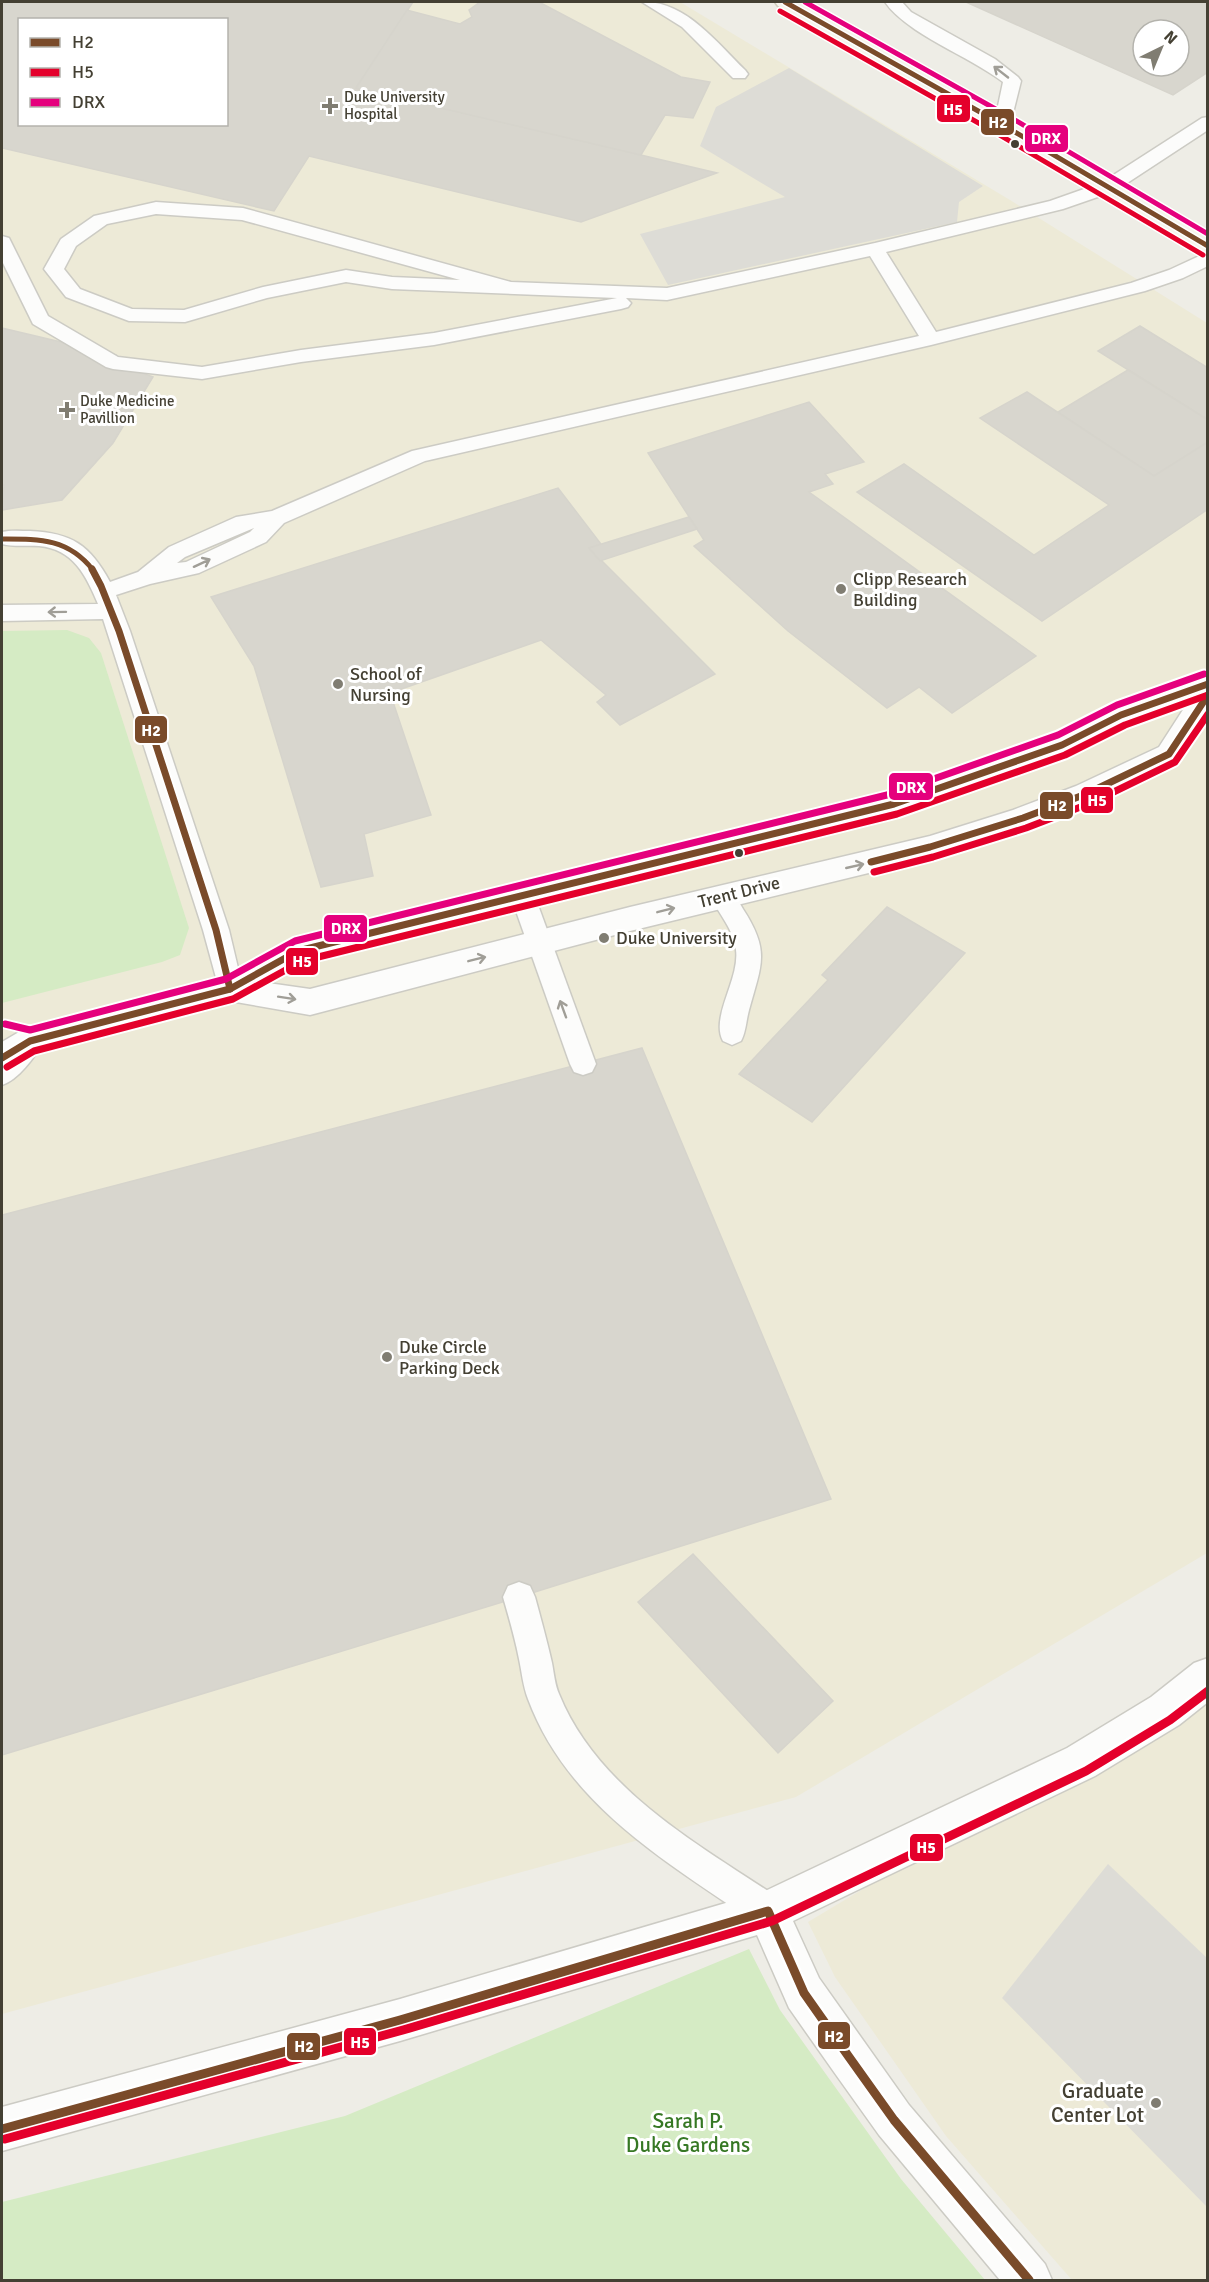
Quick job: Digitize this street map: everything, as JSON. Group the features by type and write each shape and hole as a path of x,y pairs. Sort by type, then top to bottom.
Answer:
{"main road":[{"path":"785,2 1003,125 1208,246"}],"street":[{"name":"Trent Drive","path":"2,1058 16,1037 230,989 298,951 894,804 1062,745 1120,715 1208,684"},
{"name":"Trent Drive","path":"230,989 310,1002 722,896 930,847 1023,818 1086,794 1169,754 1208,694"},
{"path":"2,2129 400,2020 768,1911 1081,1762 1165,1711 1208,1677"},
{"path":"768,1911 804,1993 849,2057 894,2120 1029,2280"}],"lane":[{"path":"650,2 688,23 739,74"},
{"path":"893,2 905,16 989,63 1012,81 1003,125"},
{"path":"2,242 40,320 113,363 202,373 301,356 434,339 667,294 875,249 1056,205 1108,187 1208,122"},
{"path":"510,288 243,214 156,207 101,220 68,243 54,269 73,293 129,315 185,316 263,293 346,276 392,283 510,288 667,294"},
{"path":"875,249 931,339"},
{"path":"2,613 107,602 146,577 191,568 258,537 276,518 419,456 931,339 1138,287 1176,274 1208,258"},
{"path":"6,538 33,539 70,546 85,557 107,602 216,930 230,989"},
{"path":"522,894 583,1064"},
{"path":"722,896 748,940 750,969 732,1022 732,1034"},
{"path":"2,1074 16,1037"},
{"path":"519,1597 544,1698 573,1755 624,1810 670,1847 686,1855 768,1911"}],"shaded area":[{"name":"Duke University","path":"2,2 680,2 1010,200 1207,323 1207,1553 796,1797 2,2014"},
{"path":"789,68 983,186 959,202 957,222 668,285 640,234 785,197 700,146 716,107"},
{"path":"1207,1673 1207,2280 1072,2280 946,2136 835,1977 808,1922 1082,1758"},
{"name":"Graduate Center Lot","path":"1108,1864 1207,1958 1207,2207 1002,1998"}],"green space":[{"path":"67,630 89,638 101,653 189,928 180,955 162,962 2,1003 2,631"},
{"name":"Sarah P. Duke Gardens","path":"749,1949 780,2010 901,2179 985,2280 2,2280 2,2202 345,2116"}],"building":[{"name":"Duke University Hospital","path":"2,2 413,2 356,88 717,173 581,222 309,156 274,211 2,148"},
{"path":"480,2 539,2 681,77 710,82 693,118 665,115 641,155 356,88 407,10 460,24 472,17 469,10"},
{"path":"966,2 1208,2 1208,72 1173,95 1135,78 1191,78 1191,18 1131,18 1131,76"},
{"path":"1140,326 1208,368 1208,420 1098,351"},
{"name":"Duke Medicine Pavillion","path":"2,328 116,355 113,363 153,377 113,443 62,500 2,510 4,485 2,485"},
{"path":"1128,370 1208,420 1208,442 1154,476 1058,412"},
{"path":"1027,392 1154,476 1208,442 1208,509 1042,621 857,492 904,464 1034,555 1109,505 980,418"},
{"name":"Clipp Research Building","path":"809,402 864,462 825,474 833,484 809,492 1036,656 952,713 919,687 887,708 788,631 694,546 704,540 648,453"},
{"name":"School of Nursing","path":"558,488 601,544 589,548 715,674 620,725 597,702 606,695 541,640 390,693 431,815 364,834 373,876 321,887 254,666 211,597"},
{"path":"689,517 697,529 600,561 589,548"},
{"path":"887,907 965,953 812,1122 739,1074 828,980 822,975"},
{"name":"Duke Circle Parking Deck","path":"642,1048 831,1499 2,1755 2,1215"},
{"path":"693,1554 833,1701 778,1753 638,1602"}],"transit line":[{"name":"H2","path":"785,2 1003,125 1208,246"},
{"name":"DRX","path":"805,2 1008,116 1208,234"},
{"name":"H5","path":"780,11 998,134 1203,255"},
{"name":"H2","path":"2,539 30,539 52,542 68,548 82,557 101,586 119,631 216,930 230,989"},
{"name":"DRX","path":"5,1024 30,1030 226,979 295,941 891,794 1058,735 1117,705 1204,674"},
{"name":"H2","path":"2,1058 30,1041 230,989 298,951 894,804 1062,745 1121,715 1208,684"},
{"name":"H2","path":"871,862 930,847 1023,818 1086,794 1169,754 1208,695"},
{"name":"H5","path":"7,1067 34,1051 233,999 302,961 897,814 1065,755 1125,725 1208,695"},
{"name":"H5","path":"874,872 933,857 1026,828 1091,803 1175,762 1208,714"},
{"name":"H5","path":"5,2139 403,2030 772,1921 1086,1771 1170,1720 1208,1691"},
{"name":"H2","path":"2,2129 400,2020 768,1911 804,1993 849,2057 894,2120 1029,2280"}],"place":[{"name":"Duke University Hospital","path":"330,106"},
{"name":"Duke Medicine Pavillion","path":"67,410"},
{"name":"Clipp Research Building","path":"841,589"},
{"name":"School of Nursing","path":"338,684"},
{"name":"Duke University","path":"604,938"},
{"name":"Duke Circle Parking Deck","path":"387,1357"},
{"name":"Graduate Center Lot","path":"1156,2103"}]}
